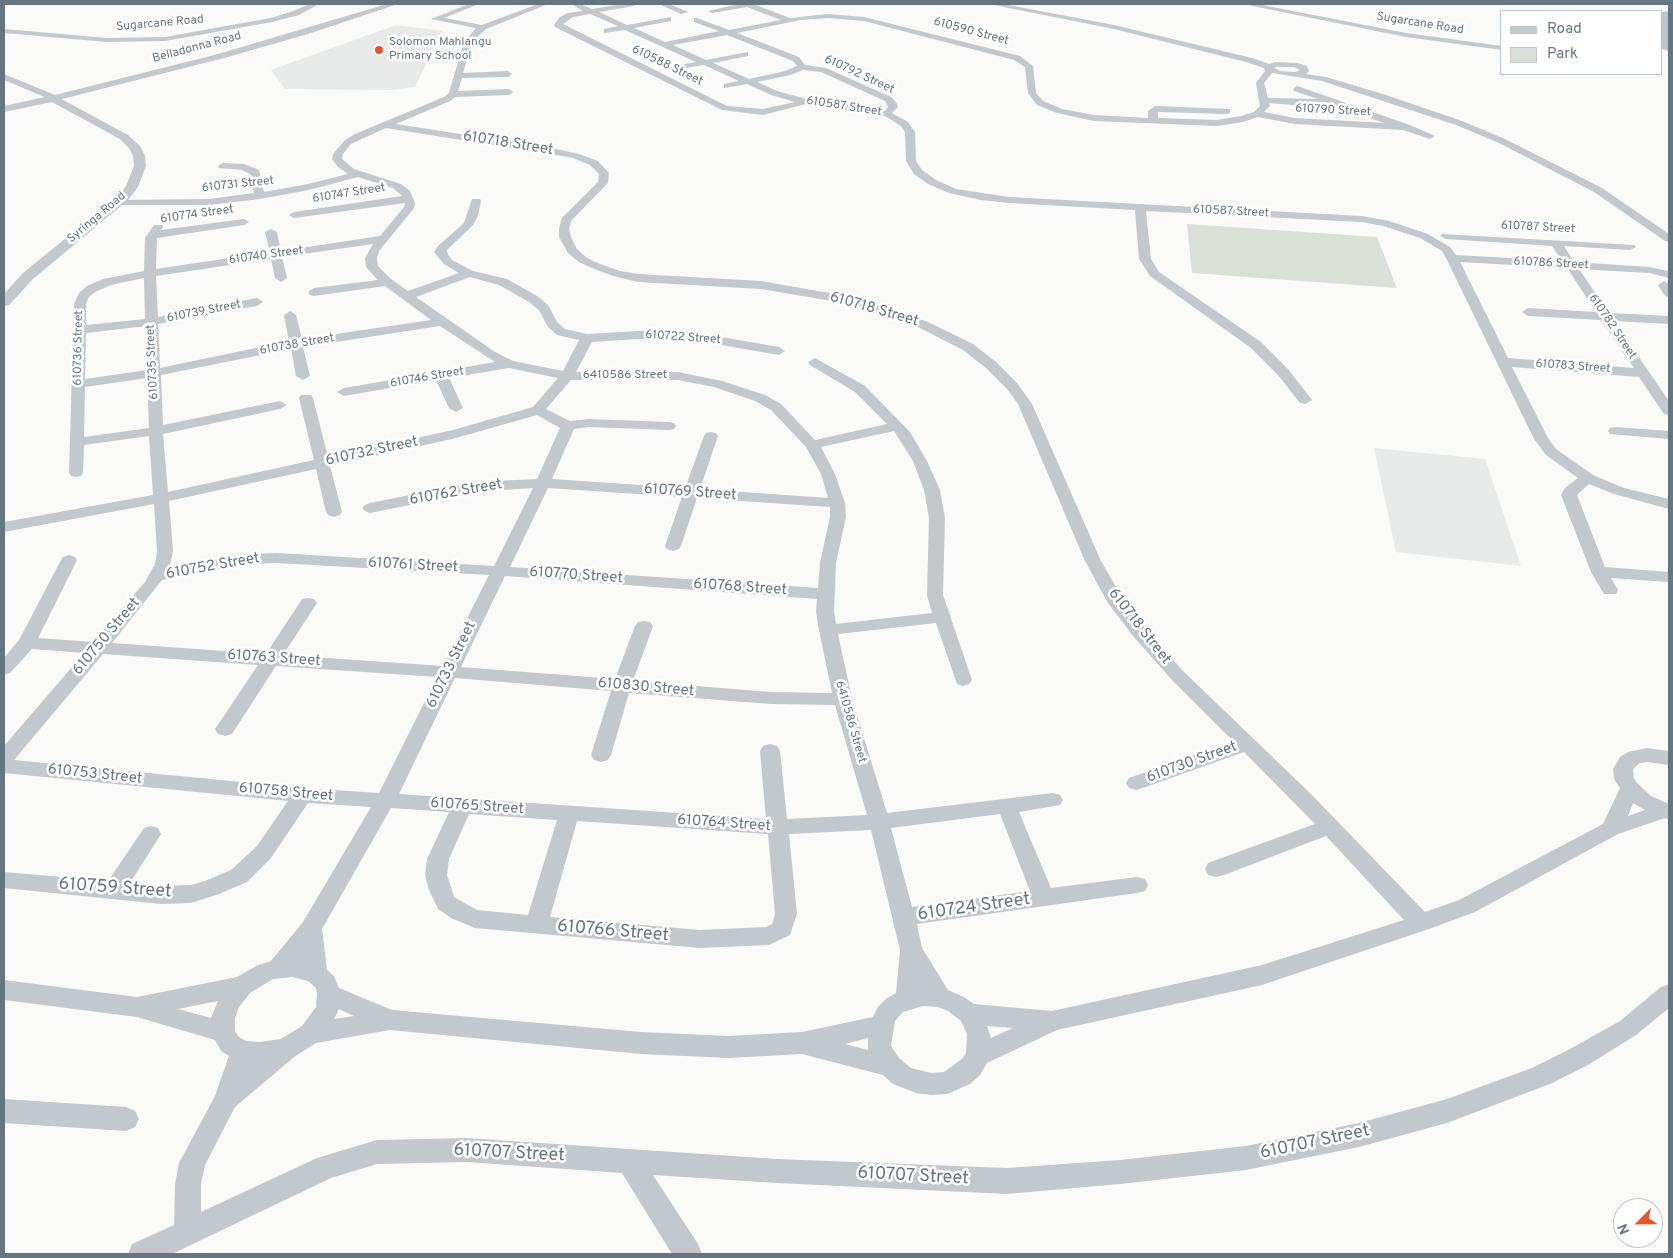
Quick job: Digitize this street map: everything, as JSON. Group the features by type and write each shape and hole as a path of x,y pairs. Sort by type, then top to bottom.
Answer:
{"street":[{"name":"Sugarcane Road","path":"4,31 107,40 165,39 264,22 296,13 315,4"},
{"name":"Belladonna Road","path":"4,109 221,56 394,4"},
{"path":"474,4 435,19 483,27"},
{"path":"453,94 468,42 483,27 544,4"},
{"name":"610587 Street","path":"574,4 774,93 807,101 887,114 905,124 910,132 911,161 918,172 932,182 953,191 1009,200 1362,219 1384,223 1424,236 1446,249 1452,258 1541,439 1551,452 1588,478 1619,490 1669,504"},
{"path":"592,11 634,4"},
{"path":"663,4 684,12"},
{"path":"712,11 748,4 790,20"},
{"path":"993,4 1104,25 1249,60 1298,66 1323,79"},
{"name":"Sugarcane Road","path":"1247,4 1406,36 1500,48"},
{"name":"610588 Street","path":"592,11 566,17 558,25 725,108 752,112 776,110 807,101"},
{"name":"610590 Street","path":"666,44 790,20 828,16 864,18 1001,52 1023,60 1029,66 1032,93 1040,103 1072,114 1094,118 1217,123 1242,119 1257,114"},
{"path":"607,31 668,19"},
{"path":"695,94 787,73 802,66 796,59 787,55 696,20"},
{"path":"578,36 593,33"},
{"path":"614,54 630,51"},
{"path":"682,67 745,54"},
{"path":"1249,60 1284,74"},
{"path":"1257,114 1265,106 1260,83 1269,69 1280,64"},
{"name":"610792 Street","path":"802,66 823,70 888,99 892,102 893,107 887,114"},
{"path":"653,72 668,69"},
{"path":"1296,74 1305,71"},
{"path":"458,76 508,74"},
{"path":"1264,79 1284,74 1296,74 1323,79 1421,109 1459,123 1539,158 1598,190 1669,239"},
{"path":"483,92 488,75"},
{"path":"4,77 54,98"},
{"path":"1297,90 1430,136"},
{"path":"408,198 405,191 397,186 358,174 342,165 338,159 338,154 348,142 432,106 453,94 509,92"},
{"name":"Syringa Road","path":"4,302 28,276 118,202 132,188 140,166 139,156 134,146 124,137 54,98"},
{"path":"1264,100 1305,103 1329,100"},
{"path":"1154,121 1152,112 1155,109 1227,111"},
{"name":"610790 Street","path":"1257,114 1295,121 1407,127"},
{"name":"610718 Street","path":"386,125 556,152 576,156 594,163 604,173 603,183 566,220 564,229 572,251 583,260 596,266 617,274 638,278 761,285 858,302 924,324 968,347 991,365 1012,386 1025,404 1093,561 1114,599 1139,632 1177,675 1330,826 1421,923"},
{"path":"223,166 244,167 255,172 260,196"},
{"name":"610731 Street","path":"118,202 209,202 309,188 358,174"},
{"name":"610747 Street","path":"294,215 408,198"},
{"name":"6410586 Street","path":"408,198 409,208 374,250 371,258 372,267 387,282 490,355 509,364 567,376 663,376 694,379 717,384 760,398 776,408 796,426 812,446 828,474 837,503 838,517 828,563 825,594 828,630 843,699 879,822 911,950"},
{"name":"610722 Street","path":"476,201 473,216 468,225 448,242 440,252 448,262 469,273 503,282 517,288 544,308 556,328 571,336 587,338 638,335 698,337 726,340 779,352"},
{"path":"1140,207 1145,259 1154,274 1256,345 1283,372 1305,400"},
{"name":"610774 Street","path":"156,231 244,222"},
{"name":"610735 Street","path":"156,231 151,238 150,322 161,498"},
{"path":"271,232 281,278"},
{"name":"610787 Street","path":"1446,236 1630,247"},
{"name":"610740 Street","path":"150,274 382,239"},
{"name":"610782 Street","path":"1555,242 1669,411"},
{"name":"610786 Street","path":"1452,258 1650,270"},
{"path":"1650,270 1669,269"},
{"path":"1650,270 1667,284"},
{"path":"407,296 469,273"},
{"name":"610736 Street","path":"76,473 80,304 83,296 91,289 107,282 150,274"},
{"path":"314,292 387,282"},
{"name":"610739 Street","path":"80,330 150,322 257,302"},
{"path":"1528,312 1669,320"},
{"path":"290,315 303,376"},
{"name":"610738 Street","path":"78,384 153,373 295,344 441,322"},
{"path":"587,338 567,376 538,410 568,426 589,423 669,426"},
{"path":"815,362 860,389 897,426 920,461 932,490 937,518 935,595 963,680"},
{"name":"610783 Street","path":"1503,362 1643,373"},
{"name":"610746 Street","path":"344,392 509,364"},
{"path":"441,376 456,408"},
{"path":"306,398 320,463 334,512"},
{"path":"77,442 156,431 280,405"},
{"name":"610732 Street","path":"4,527 161,498 456,434 538,410"},
{"name":"610733 Street","path":"279,968 311,928 385,801 543,483 568,426"},
{"path":"812,446 897,426"},
{"path":"1615,431 1669,435"},
{"path":"673,546 710,436"},
{"path":"1588,478 1570,491 1569,495 1600,572 1610,590"},
{"name":"610769 Street","path":"543,483 837,503"},
{"name":"610762 Street","path":"370,508 474,487 543,483"},
{"name":"610750 Street","path":"4,759 158,576 164,564 161,498"},
{"name":"610752 Street","path":"158,576 259,557 327,561"},
{"path":"4,669 27,643 69,560"},
{"name":"610761 Street","path":"327,561 498,571"},
{"name":"610770 Street","path":"498,571 655,582"},
{"path":"1600,572 1669,577"},
{"name":"610768 Street","path":"655,582 825,594"},
{"path":"225,729 308,603"},
{"path":"828,630 942,617"},
{"path":"600,755 644,626"},
{"name":"610763 Street","path":"27,643 449,672"},
{"name":"610830 Street","path":"449,672 771,698 843,699"},
{"name":"610730 Street","path":"1136,784 1247,743"},
{"path":"770,752 776,828"},
{"path":"1666,811 1644,801 1630,788 1624,779 1623,769 1627,762 1635,757 1647,755 1669,758"},
{"name":"610753 Street","path":"4,766 186,784"},
{"name":"610758 Street","path":"186,784 385,801"},
{"path":"1611,829 1630,788"},
{"name":"610759 Street","path":"4,880 161,895 190,894 211,888 239,876 264,852 303,795"},
{"name":"610764 Street","path":"570,814 776,828 879,822 1053,800"},
{"name":"610765 Street","path":"385,801 570,814"},
{"name":"610724 Street","path":"1006,805 1044,898"},
{"name":"610766 Street","path":"462,806 438,859 436,875 446,903 459,912 475,919 700,939 769,936 777,934 782,929 786,914 776,828"},
{"path":"978,1055 1053,1021 1262,975 1421,923 1467,906 1611,829 1666,811"},
{"path":"536,925 570,814"},
{"path":"1216,869 1330,826"},
{"path":"114,890 151,834"},
{"name":"610724 Street","path":"904,917 1137,884"},
{"path":"311,928 316,974"},
{"path":"911,950 940,998"},
{"path":"907,999 911,950"},
{"path":"137,1007 242,986 266,972 279,968 306,969 326,982 329,994 325,1014 311,1033 286,1049 226,1100"},
{"path":"242,986 229,1002 223,1018 223,1032 230,1044 243,1051 260,1053 286,1049"},
{"path":"4,990 137,1007 223,1032"},
{"path":"329,994 390,1020"},
{"name":"610707 Street","path":"142,1254 326,1167 377,1152 467,1150 777,1170 1006,1181 1120,1172 1246,1158 1359,1135 1447,1111 1541,1076 1579,1057 1628,1028 1669,994"},
{"path":"923,996 940,998 956,1004 968,1014 979,1034 980,1044 978,1055 971,1067 961,1076 947,1082 931,1084 916,1082 902,1076 883,1057 879,1046 881,1025 886,1014 907,999 923,996"},
{"path":"968,1014 1053,1021"},
{"path":"311,1033 390,1020 641,1043 728,1047 802,1043 881,1025"},
{"path":"802,1043 890,1066"},
{"path":"188,1232 188,1184 192,1163 226,1100 243,1051"},
{"path":"4,1111 126,1119"},
{"path":"629,1161 688,1254"}],"shaded area":[{"path":"1669,11 1669,51 1663,49 1663,12"},
{"name":"Solomon Mahlangu Primary School","path":"396,25 442,31 415,87 391,90 285,89 271,70"},
{"path":"1374,448 1485,459 1521,566 1396,552"}],"green space":[{"path":"1187,224 1377,237 1397,288 1192,273"}],"place":[{"name":"Solomon Mahlangu Primary School","path":"379,50"}]}
